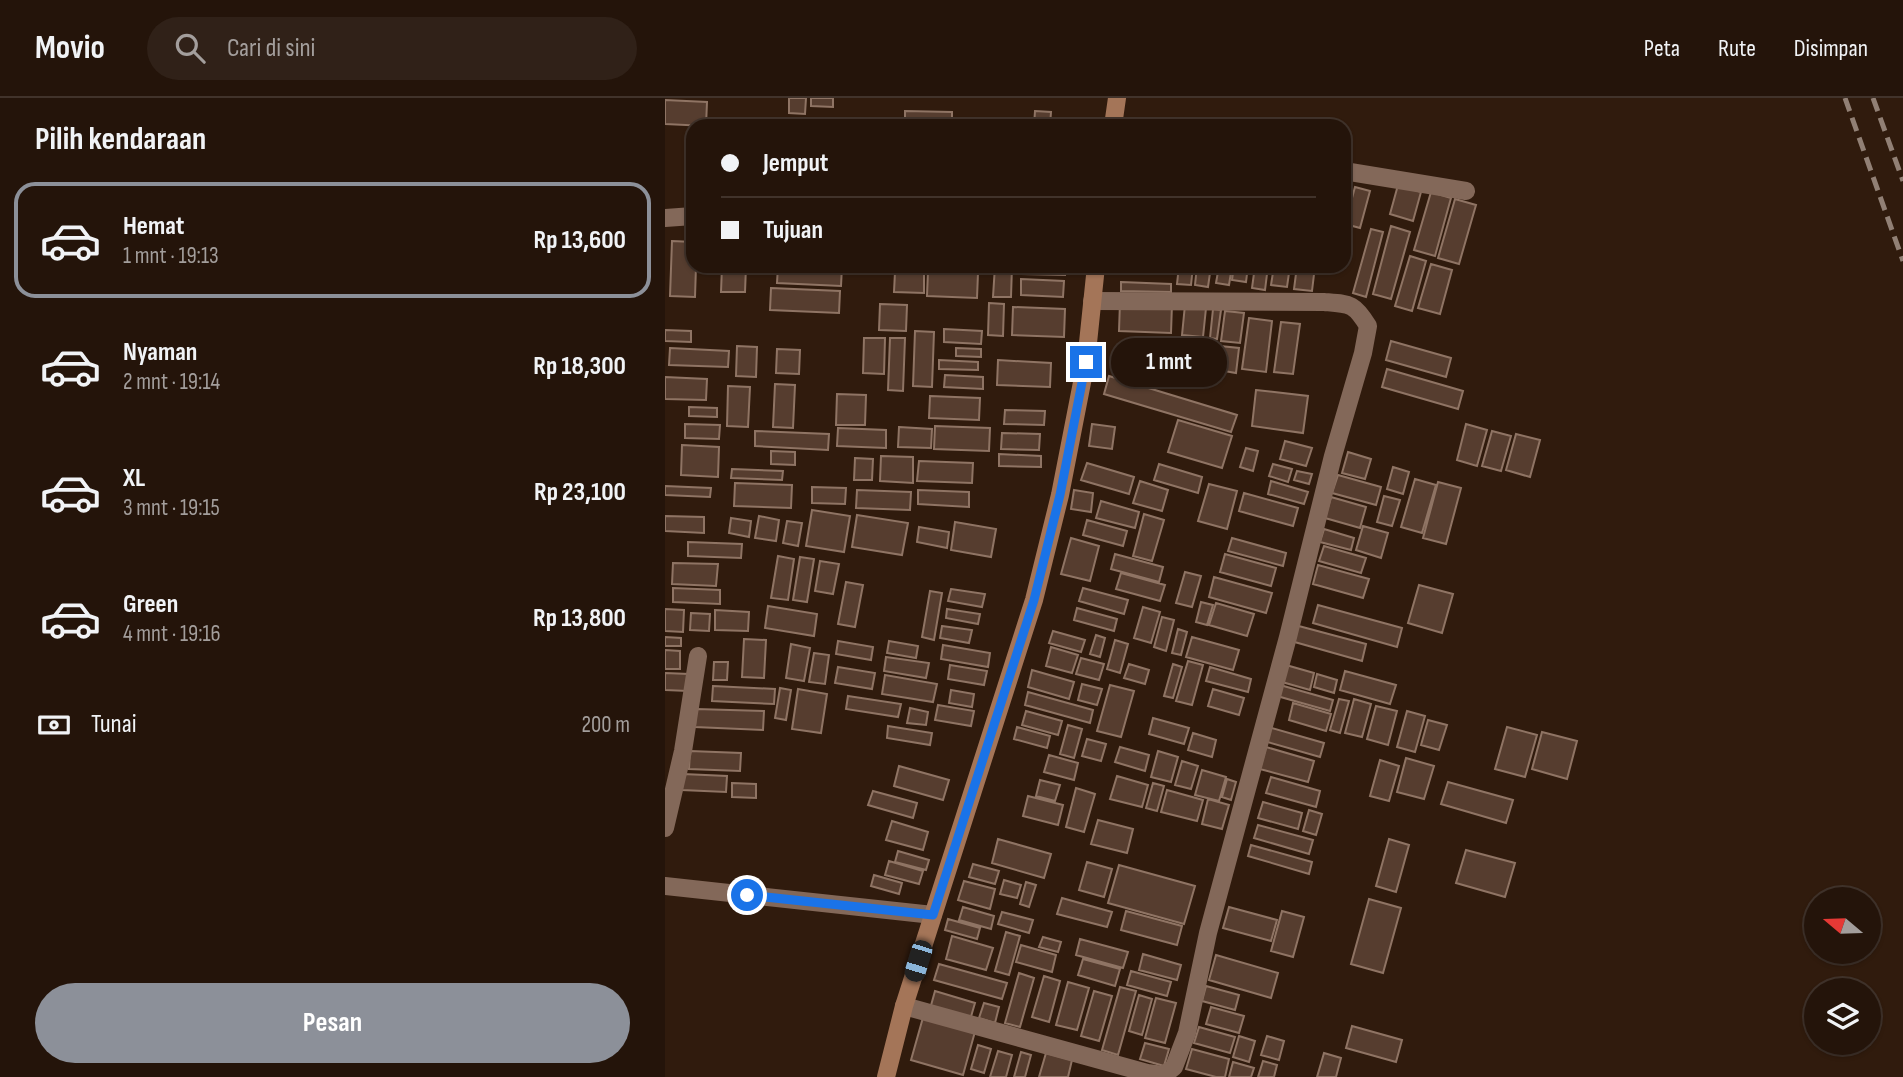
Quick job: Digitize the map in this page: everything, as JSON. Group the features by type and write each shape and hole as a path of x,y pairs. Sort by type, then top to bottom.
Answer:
{"street":[{"path":"1115,119 1117,98"},
{"path":"1351,172 1466,191"},
{"path":"665,218 686,216"},
{"path":"886,1077 904,1006 1034,600 1060,495 1086,362 1095,273"},
{"path":"904,1006 1164,1075 1174,1067 1187,1033 1208,933 1368,326 1359,311 1348,304 1092,301"},
{"path":"665,828 683,751 698,656"},
{"path":"665,886 933,915"}],"building":[{"path":"789,98 806,98 805,114 789,113"},
{"path":"811,98 833,98 833,107 811,106"},
{"path":"665,100 707,102 706,119 686,119 686,125 665,124"},
{"path":"905,111 952,112 952,119 905,119"},
{"path":"1035,111 1051,112 1050,119 1034,119"},
{"path":"1398,185 1421,192 1413,221 1390,214"},
{"path":"1355,187 1370,191 1360,228 1351,226 1351,202"},
{"path":"1431,192 1451,198 1435,256 1414,250"},
{"path":"1455,199 1476,205 1459,264 1438,258"},
{"path":"1391,226 1410,232 1391,299 1373,294"},
{"path":"1371,229 1383,232 1366,297 1353,293"},
{"path":"672,241 686,242 686,273 696,273 695,297 670,296"},
{"path":"1410,256 1426,261 1412,311 1395,306"},
{"path":"1431,264 1452,270 1440,314 1418,308"},
{"path":"722,273 746,273 745,292 721,292"},
{"path":"778,273 842,273 841,286 777,283"},
{"path":"895,273 924,273 924,293 894,292"},
{"path":"928,273 978,273 977,298 927,296"},
{"path":"995,273 1012,273 1011,297 993,297"},
{"path":"1065,273 1065,275 1022,274"},
{"path":"1178,273 1192,273 1191,285 1177,284"},
{"path":"1196,273 1210,273 1208,287 1195,285"},
{"path":"1218,273 1231,273 1229,285 1216,283"},
{"path":"1233,273 1247,273 1246,282 1232,280"},
{"path":"1254,273 1267,273 1265,290 1252,288"},
{"path":"1273,273 1289,273 1287,287 1271,285"},
{"path":"1296,273 1314,273 1312,291 1294,289"},
{"path":"1021,279 1064,281 1063,297 1021,295"},
{"path":"1121,282 1171,284 1171,292 1121,291"},
{"path":"771,288 840,291 839,313 770,310"},
{"path":"1120,302 1172,304 1171,333 1119,331"},
{"path":"989,303 1004,304 1003,336 988,335"},
{"path":"880,304 907,305 906,331 879,330"},
{"path":"1185,305 1206,308 1203,337 1182,335"},
{"path":"1013,307 1065,309 1064,337 1012,335"},
{"path":"1213,309 1221,310 1217,339 1210,338"},
{"path":"1225,311 1244,313 1240,343 1221,341"},
{"path":"1249,318 1272,321 1266,372 1242,369"},
{"path":"1281,322 1300,324 1293,374 1274,372"},
{"path":"944,329 982,331 981,344 944,342"},
{"path":"665,330 691,331 691,342 665,341"},
{"path":"915,331 934,332 932,387 913,386"},
{"path":"864,338 885,338 884,374 863,373"},
{"path":"890,338 905,338 903,391 888,390"},
{"path":"1136,338 1210,347 1208,366 1133,357"},
{"path":"1391,341 1451,358 1446,377 1386,360"},
{"path":"737,346 757,347 756,377 736,376"},
{"path":"1220,346 1239,348 1236,373 1218,370"},
{"path":"670,348 729,351 728,367 669,365"},
{"path":"956,348 981,349 981,357 956,356"},
{"path":"777,349 800,350 799,374 776,373"},
{"path":"939,360 978,362 978,370 939,369"},
{"path":"998,360 1051,363 1050,387 997,385"},
{"path":"1387,369 1463,391 1458,409 1382,387"},
{"path":"945,375 983,377 983,389 944,387"},
{"path":"1109,376 1237,415 1231,432 1104,394"},
{"path":"665,377 707,379 706,400 665,399"},
{"path":"775,384 795,385 793,428 773,427"},
{"path":"728,386 750,387 748,427 727,426"},
{"path":"1256,390 1308,396 1303,433 1252,426"},
{"path":"837,394 866,395 865,425 836,425"},
{"path":"930,396 980,398 979,420 929,418"},
{"path":"689,407 717,408 717,417 689,416"},
{"path":"1005,410 1045,411 1044,425 1004,424"},
{"path":"1178,420 1232,436 1222,468 1168,452"},
{"path":"685,424 720,425 719,439 685,438"},
{"path":"1092,424 1115,427 1112,449 1089,446"},
{"path":"1466,424 1487,430 1477,466 1457,460"},
{"path":"935,426 990,428 989,451 934,449"},
{"path":"899,427 932,429 931,448 898,447"},
{"path":"838,428 886,430 886,448 837,446"},
{"path":"755,431 829,434 828,450 755,446"},
{"path":"1492,431 1511,436 1501,471 1482,466"},
{"path":"1002,433 1040,434 1039,450 1001,449"},
{"path":"1516,434 1540,440 1530,477 1506,470"},
{"path":"1285,441 1312,448 1306,466 1280,459"},
{"path":"682,445 719,447 718,477 681,475"},
{"path":"1246,448 1258,451 1253,471 1240,467"},
{"path":"771,451 795,452 795,465 771,464"},
{"path":"1348,452 1371,459 1365,479 1342,473"},
{"path":"999,454 1041,456 1041,467 999,466"},
{"path":"881,456 913,457 913,483 880,481"},
{"path":"855,458 873,459 872,480 854,480"},
{"path":"919,461 973,463 972,483 917,481"},
{"path":"1087,463 1134,477 1129,494 1081,480"},
{"path":"1159,464 1202,477 1198,493 1154,480"},
{"path":"1273,464 1292,469 1288,482 1269,476"},
{"path":"1393,467 1409,472 1403,494 1387,489"},
{"path":"732,469 783,471 782,480 731,478"},
{"path":"1297,471 1312,474 1309,484 1294,480"},
{"path":"1338,475 1381,487 1376,505 1332,493"},
{"path":"1415,479 1436,485 1422,533 1401,527"},
{"path":"1140,481 1168,490 1162,511 1133,503"},
{"path":"1271,481 1308,492 1304,504 1268,494"},
{"path":"1438,482 1461,488 1446,544 1423,538"},
{"path":"735,483 792,485 791,508 734,506"},
{"path":"1209,484 1237,491 1227,529 1198,521"},
{"path":"665,486 711,488 710,497 665,495"},
{"path":"812,487 846,488 845,504 812,503"},
{"path":"857,490 911,492 910,510 856,508"},
{"path":"918,490 969,492 969,507 918,504"},
{"path":"1074,490 1093,493 1091,512 1071,509"},
{"path":"1244,493 1298,508 1293,526 1239,511"},
{"path":"1384,496 1400,500 1392,526 1377,522"},
{"path":"1331,497 1366,507 1360,528 1325,518"},
{"path":"1101,501 1139,512 1135,528 1096,518"},
{"path":"812,510 850,516 844,552 806,546"},
{"path":"1144,514 1164,520 1152,561 1133,556"},
{"path":"857,515 908,523 902,555 852,547"},
{"path":"665,516 704,517 704,533 665,531"},
{"path":"759,516 779,520 776,541 755,538"},
{"path":"731,518 751,521 749,537 729,533"},
{"path":"1087,520 1127,531 1123,546 1083,535"},
{"path":"787,521 802,523 798,546 783,543"},
{"path":"955,522 996,529 991,557 951,550"},
{"path":"1363,526 1388,533 1381,558 1356,550"},
{"path":"919,527 949,532 947,548 917,542"},
{"path":"1324,529 1354,538 1351,550 1320,542"},
{"path":"1071,538 1099,546 1090,581 1061,574"},
{"path":"1232,538 1286,553 1283,566 1228,551"},
{"path":"688,542 742,544 741,558 688,556"},
{"path":"1324,546 1366,558 1361,573 1319,561"},
{"path":"1115,554 1163,567 1159,582 1111,569"},
{"path":"1225,554 1276,568 1271,586 1220,572"},
{"path":"778,556 794,559 788,600 771,598"},
{"path":"800,557 814,559 807,602 793,600"},
{"path":"820,561 839,564 833,594 815,591"},
{"path":"673,563 718,564 716,586 672,584"},
{"path":"1318,565 1369,579 1363,598 1313,584"},
{"path":"1185,572 1201,576 1192,607 1176,603"},
{"path":"1121,573 1165,585 1160,601 1116,589"},
{"path":"1214,577 1272,593 1266,613 1209,597"},
{"path":"846,582 863,585 855,627 838,624"},
{"path":"1419,585 1453,594 1442,633 1408,623"},
{"path":"673,588 720,590 720,604 673,602"},
{"path":"1083,588 1128,600 1124,614 1079,601"},
{"path":"951,589 985,594 982,607 948,601"},
{"path":"930,591 942,593 934,640 922,637"},
{"path":"1201,602 1213,605 1207,625 1196,622"},
{"path":"1216,603 1254,614 1247,636 1209,625"},
{"path":"1318,605 1402,628 1397,647 1313,623"},
{"path":"768,606 817,614 814,636 765,628"},
{"path":"1143,607 1160,612 1151,643 1134,638"},
{"path":"1077,608 1117,619 1114,631 1074,620"},
{"path":"665,609 684,610 683,632 665,631"},
{"path":"947,609 980,614 978,624 946,618"},
{"path":"715,610 749,612 748,631 715,630"},
{"path":"691,613 710,614 709,631 690,630"},
{"path":"1162,617 1174,620 1166,651 1154,647"},
{"path":"1295,625 1366,644 1362,661 1291,641"},
{"path":"942,626 972,630 969,643 940,638"},
{"path":"1178,629 1187,632 1181,655 1172,653"},
{"path":"1053,631 1085,640 1081,652 1049,643"},
{"path":"1096,635 1105,638 1100,657 1090,654"},
{"path":"665,637 681,638 681,646 665,646"},
{"path":"1192,637 1239,650 1233,670 1186,657"},
{"path":"744,639 766,640 764,678 742,677"},
{"path":"1115,640 1128,644 1120,673 1107,669"},
{"path":"838,641 873,647 871,660 836,654"},
{"path":"889,641 918,646 916,658 887,653"},
{"path":"791,644 810,648 804,681 786,678"},
{"path":"943,645 990,653 988,667 941,659"},
{"path":"1051,647 1078,655 1072,673 1046,666"},
{"path":"665,650 680,651 680,669 665,669"},
{"path":"814,653 829,655 825,684 809,682"},
{"path":"886,657 929,663 926,678 884,671"},
{"path":"1081,658 1104,664 1099,680 1076,674"},
{"path":"1188,661 1203,665 1192,705 1176,701"},
{"path":"714,662 728,662 727,680 713,680"},
{"path":"1129,664 1149,670 1145,684 1124,678"},
{"path":"1173,664 1182,667 1173,698 1164,696"},
{"path":"950,665 987,671 984,685 948,679"},
{"path":"1286,665 1314,673 1310,690 1282,682"},
{"path":"838,667 875,673 872,689 835,683"},
{"path":"1210,667 1251,679 1248,692 1206,681"},
{"path":"1032,670 1074,682 1069,699 1028,687"},
{"path":"1345,671 1396,685 1390,704 1340,690"},
{"path":"665,673 689,674 688,691 665,690"},
{"path":"1317,674 1337,680 1334,693 1314,687"},
{"path":"885,675 937,684 933,702 882,694"},
{"path":"1082,684 1102,689 1097,705 1078,700"},
{"path":"1110,685 1134,691 1121,737 1097,731"},
{"path":"1280,685 1333,700 1330,711 1277,696"},
{"path":"713,686 775,689 774,704 712,701"},
{"path":"780,688 791,690 786,720 775,718"},
{"path":"798,689 827,694 821,733 792,729"},
{"path":"1213,689 1244,698 1239,715 1208,706"},
{"path":"951,690 974,694 972,707 949,703"},
{"path":"1028,692 1093,710 1090,723 1025,705"},
{"path":"848,696 901,704 898,717 846,709"},
{"path":"1339,699 1349,701 1340,733 1330,730"},
{"path":"1354,699 1371,704 1362,737 1345,733"},
{"path":"1293,703 1331,714 1326,731 1289,720"},
{"path":"938,705 974,711 971,726 935,720"},
{"path":"1376,706 1397,711 1388,745 1367,739"},
{"path":"910,708 928,712 926,725 907,723"},
{"path":"696,709 764,711 763,730 695,727"},
{"path":"1026,711 1062,721 1058,735 1022,725"},
{"path":"1407,711 1425,716 1415,752 1397,747"},
{"path":"1153,718 1189,728 1184,744 1149,734"},
{"path":"1428,720 1447,725 1439,750 1421,745"},
{"path":"1068,725 1082,729 1074,758 1060,754"},
{"path":"888,726 932,733 930,745 887,738"},
{"path":"1017,727 1050,736 1047,748 1014,739"},
{"path":"1268,727 1324,743 1320,757 1264,741"},
{"path":"1507,727 1537,735 1525,777 1495,769"},
{"path":"1542,732 1577,741 1567,779 1532,769"},
{"path":"1193,733 1216,740 1212,757 1188,750"},
{"path":"1087,739 1106,744 1101,761 1082,756"},
{"path":"1120,747 1149,755 1145,771 1115,762"},
{"path":"1266,747 1314,761 1308,782 1260,769"},
{"path":"690,751 741,753 740,771 689,769"},
{"path":"1158,751 1178,757 1171,782 1151,777"},
{"path":"1049,755 1078,763 1074,780 1044,772"},
{"path":"1406,758 1434,766 1424,799 1397,792"},
{"path":"1380,760 1399,766 1389,801 1370,796"},
{"path":"1182,761 1198,766 1191,789 1175,785"},
{"path":"899,766 949,780 943,800 894,786"},
{"path":"1202,770 1226,777 1219,801 1195,795"},
{"path":"683,774 727,776 726,792 682,790"},
{"path":"1117,776 1148,785 1142,807 1110,799"},
{"path":"1271,777 1320,791 1316,807 1266,793"},
{"path":"1227,779 1236,782 1231,800 1222,797"},
{"path":"1040,780 1060,785 1055,801 1036,796"},
{"path":"1448,782 1513,800 1506,823 1441,804"},
{"path":"732,783 756,784 756,798 732,797"},
{"path":"1153,783 1164,786 1157,811 1146,808"},
{"path":"1076,788 1095,794 1084,832 1066,827"},
{"path":"1167,790 1203,800 1197,821 1161,812"},
{"path":"873,791 917,803 913,818 868,805"},
{"path":"1028,796 1063,805 1058,825 1023,816"},
{"path":"1208,799 1229,805 1222,829 1202,824"},
{"path":"1263,802 1302,813 1298,829 1258,818"},
{"path":"1309,810 1322,814 1316,835 1303,831"},
{"path":"1098,820 1133,829 1127,853 1091,844"},
{"path":"892,821 928,832 923,850 886,840"},
{"path":"1258,825 1313,840 1309,854 1254,838"},
{"path":"998,839 1051,854 1044,878 992,863"},
{"path":"1389,839 1409,845 1396,892 1376,886"},
{"path":"1251,845 1312,862 1309,874 1248,856"},
{"path":"1466,850 1515,863 1505,897 1456,883"},
{"path":"898,851 929,860 926,870 895,862"},
{"path":"889,861 923,871 919,884 885,875"},
{"path":"1087,862 1112,869 1104,897 1079,890"},
{"path":"973,864 999,871 995,884 969,877"},
{"path":"1119,865 1195,886 1184,924 1108,903"},
{"path":"874,875 902,883 899,894 871,886"},
{"path":"1004,880 1021,885 1017,898 1000,894"},
{"path":"964,881 995,889 990,909 958,900"},
{"path":"1026,882 1036,885 1029,907 1020,904"},
{"path":"1062,898 1112,912 1107,927 1057,914"},
{"path":"1369,899 1401,908 1383,973 1351,964"},
{"path":"963,907 994,916 991,929 959,920"},
{"path":"1229,907 1277,920 1271,941 1223,928"},
{"path":"1126,911 1182,926 1177,945 1121,930"},
{"path":"1282,911 1304,917 1293,957 1271,951"},
{"path":"1002,912 1033,920 1029,933 998,924"},
{"path":"948,919 980,928 977,939 945,930"},
{"path":"1006,932 1020,936 1009,975 995,971"},
{"path":"952,936 993,948 986,970 946,959"},
{"path":"1043,937 1061,942 1058,952 1039,947"},
{"path":"1080,939 1128,952 1123,968 1076,955"},
{"path":"1021,945 1056,955 1052,972 1016,962"},
{"path":"1143,954 1181,965 1177,980 1139,970"},
{"path":"1216,955 1278,973 1271,998 1209,980"},
{"path":"1083,959 1120,969 1115,986 1078,975"},
{"path":"939,964 1007,983 1002,999 934,980"},
{"path":"1131,971 1171,982 1167,996 1127,985"},
{"path":"1019,973 1034,978 1020,1027 1005,1023"},
{"path":"1044,976 1060,981 1049,1022 1032,1017"},
{"path":"1068,982 1089,988 1077,1030 1056,1025"},
{"path":"1206,986 1239,995 1235,1010 1202,1001"},
{"path":"1120,987 1136,991 1118,1055 1102,1050"},
{"path":"935,991 975,1003 970,1020 930,1009"},
{"path":"1094,991 1112,996 1099,1041 1081,1036"},
{"path":"1139,995 1152,999 1142,1035 1129,1031"},
{"path":"1156,998 1176,1003 1165,1043 1145,1038"},
{"path":"984,1003 999,1007 995,1023 979,1018"},
{"path":"1211,1007 1244,1016 1239,1033 1206,1024"},
{"path":"924,1014 976,1028 963,1075 911,1060"},
{"path":"1352,1026 1402,1040 1396,1062 1346,1048"},
{"path":"1199,1027 1235,1037 1230,1053 1194,1043"},
{"path":"1239,1036 1255,1041 1249,1062 1233,1057"},
{"path":"1267,1036 1284,1041 1279,1060 1261,1055"},
{"path":"1145,1043 1169,1049 1164,1066 1140,1059"},
{"path":"978,1045 991,1049 984,1073 971,1069"},
{"path":"1192,1049 1229,1059 1225,1077 1186,1069"},
{"path":"998,1051 1012,1055 1006,1077 990,1077"},
{"path":"1021,1052 1031,1055 1025,1077 1014,1077"},
{"path":"1046,1053 1072,1060 1068,1077 1039,1077"},
{"path":"1324,1053 1341,1058 1336,1077 1317,1077"},
{"path":"1263,1061 1277,1065 1274,1077 1258,1077"},
{"path":"1233,1062 1254,1068 1251,1077 1229,1077"}],"railway":[{"path":"1845,98 1903,261"},
{"path":"1873,98 1903,181"}],"route":[{"path":"747,895 933,915 1034,600 1060,495 1086,362"}]}
